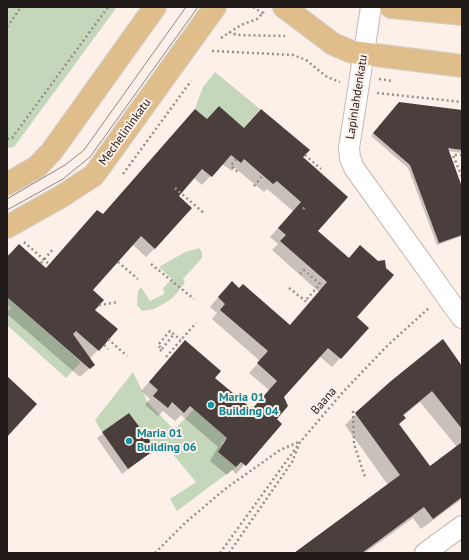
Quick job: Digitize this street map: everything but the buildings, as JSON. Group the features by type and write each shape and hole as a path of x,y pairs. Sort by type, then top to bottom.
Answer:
{"main road":[{"path":"7,184 37,168 52,151 155,7"},
{"name":"Mechelininkatu","path":"13,232 62,196 94,175 215,7"},
{"path":"284,7 333,44 364,54 462,66"},
{"path":"391,7 462,14"}],"street":[{"name":"Lapinlahdenkatu","path":"371,7 349,148 354,168 458,310"},
{"path":"425,553 462,526"}],"path":[{"path":"7,27 21,7"},
{"path":"7,139 12,138 108,7"},
{"path":"219,41 228,32 257,19"},
{"path":"228,32 238,35 287,36"},
{"path":"215,46 212,51 293,55 306,60 328,76"},
{"path":"373,93 462,102"},
{"path":"305,155 321,169"},
{"path":"462,155 453,155 462,177"},
{"path":"236,159 230,166 239,173"},
{"path":"254,186 263,175"},
{"path":"175,188 205,214"},
{"path":"303,209 306,206"},
{"path":"13,232 49,264"},
{"path":"41,263 54,248"},
{"path":"118,262 138,279"},
{"path":"151,264 194,299"},
{"path":"300,274 304,270 320,284 305,301"},
{"path":"289,288 308,304"},
{"path":"99,305 118,302"},
{"name":"Baana","path":"220,553 301,441 343,392 388,345 434,303"},
{"path":"166,357 196,323"},
{"path":"174,334 161,350 158,345 170,331 174,334 181,340"},
{"path":"108,339 126,356"},
{"path":"104,345 108,349"},
{"path":"352,411 354,444 365,477"},
{"path":"155,553 185,522 225,489 280,450 301,441"},
{"path":"229,553 292,462 301,441"}],"green space":[{"path":"7,7 117,7 14,147 7,148"},
{"path":"215,72 260,109 244,128 219,106 207,119 195,109 203,87"},
{"path":"199,248 202,252 202,258 183,279 185,282 178,292 170,300 154,309 142,311 137,305 138,291 141,287 150,301 164,294 163,288 172,279 159,267 185,252"},
{"path":"7,297 81,362 66,378 7,325 7,312 11,308 7,304"},
{"path":"133,372 147,401 174,430 194,409 227,438 221,444 223,446 218,452 236,467 177,511 170,499 196,482 166,446 156,449 129,413 102,432 95,420"}],"tram line":[{"path":"7,199 65,165 84,150 186,7"},
{"path":"7,210 63,179 90,157 198,7"}],"place":[{"name":"Maria 01 Building 04","path":"211,405"},
{"name":"Maria 01 Building 06","path":"129,441"}]}
